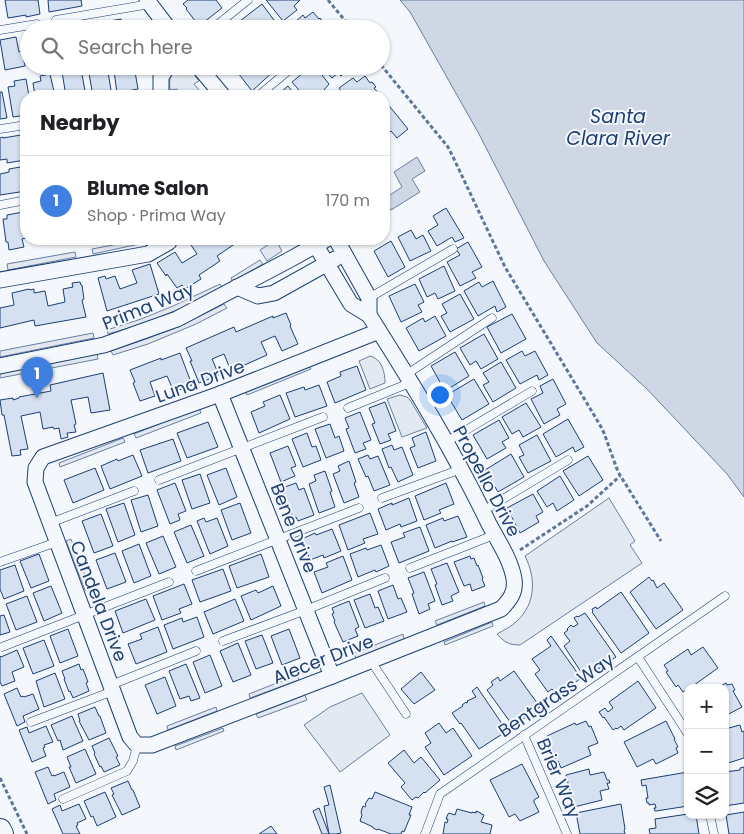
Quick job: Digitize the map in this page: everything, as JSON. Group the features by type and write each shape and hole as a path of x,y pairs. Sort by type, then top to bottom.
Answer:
{"main road":[{"path":"0,830 2,834"}],"street":[{"path":"149,2 162,20"},
{"path":"161,90 162,75"},
{"path":"206,75 218,90"},
{"path":"0,280 148,254 164,245"},
{"name":"Prima Way","path":"0,366 104,345 177,319 311,245"},
{"name":"Propello Drive","path":"319,245 326,264 351,304 369,315 409,378 446,442 507,558 514,579 514,592"},
{"path":"339,245 369,298 369,315"},
{"path":"237,287 258,296 274,293 344,253"},
{"name":"Luna Drive","path":"36,468 43,457 220,394 379,330"},
{"name":"Bene Drive","path":"220,394 332,676"},
{"name":"Candela Drive","path":"36,468 34,482 130,737 137,745"},
{"name":"Alecer Drive","path":"137,745 152,745 501,609 509,602 514,592"}],"lane":[{"path":"223,20 248,0"},
{"path":"56,20 149,2"},
{"path":"0,30 20,27"},
{"path":"265,90 283,75"},
{"path":"0,129 20,126"},
{"path":"0,205 20,201"},
{"path":"369,298 453,249"},
{"path":"348,408 409,378 492,318"},
{"path":"446,442 532,391"},
{"path":"160,480 323,417"},
{"path":"483,511 568,460"},
{"path":"382,498 461,469"},
{"path":"50,523 134,491"},
{"path":"196,571 359,508"},
{"path":"410,568 494,535"},
{"path":"0,562 57,542"},
{"path":"223,641 385,578"},
{"path":"2,647 169,582"},
{"name":"Bentgrass Way","path":"425,834 440,794 725,596"},
{"path":"31,722 196,651"},
{"path":"638,657 685,729"},
{"path":"371,661 406,714"},
{"name":"Brier Way","path":"524,734 567,834"},
{"path":"63,799 127,771 133,761 137,745"},
{"path":"711,819 714,834"}],"path":[{"path":"328,0 345,20"},
{"path":"389,75 448,148 505,267 600,425 620,476 662,541"},
{"path":"507,558 586,506 620,476"},
{"path":"0,778 27,834"}],"shaded area":[{"path":"172,75 194,75 199,81 194,84 199,90 170,90 170,77"},
{"path":"113,245 135,245 93,254 92,249"},
{"path":"268,245 279,245 282,251 267,261 260,250"},
{"path":"75,252 76,257 8,270 7,264"},
{"path":"260,260 263,264 233,282 231,278"},
{"path":"220,284 222,288 191,304 143,324 108,334 107,330 173,306"},
{"path":"224,304 227,308 196,324 148,344 113,355 111,351 178,327"},
{"path":"93,333 94,338 0,357 0,351"},
{"path":"97,353 98,359 0,378 0,372"},
{"path":"370,356 382,366 385,383 370,389 359,361"},
{"path":"309,365 311,369 247,395 245,390"},
{"path":"400,395 410,400 427,428 402,437 387,399"},
{"path":"199,408 201,413 136,438 134,434"},
{"path":"123,438 125,442 60,467 59,463"},
{"path":"609,498 635,541 630,545 642,563 520,645 504,641 497,634 517,621 528,606 531,598 531,573 525,556"},
{"path":"71,539 90,588 85,590 66,541"},
{"path":"484,602 485,606 437,625 435,621"},
{"path":"492,622 493,626 445,645 444,642"},
{"path":"403,634 404,639 356,658 354,653"},
{"path":"297,675 299,680 250,698 249,694"},
{"path":"362,693 390,735 340,772 304,725 330,707"},
{"path":"305,695 307,700 258,718 256,714"},
{"path":"216,707 217,711 168,730 167,726"},
{"path":"223,728 224,731 176,750 175,746"}],"water":[{"name":"Santa Clara River","path":"400,0 744,0 744,497 727,474 647,389 597,343 544,261 479,134 410,12"},
{"path":"417,157 425,171 412,179 420,192 391,210 390,195 402,187 394,172"}],"building":[{"path":"5,0 38,0 40,14 8,18"},
{"path":"48,0 81,0 82,6 49,12"},
{"path":"188,0 216,0 222,8 207,20 194,20 183,4"},
{"path":"266,0 300,0 294,6 297,10 282,20"},
{"path":"262,4 274,20 241,20"},
{"path":"313,12 321,20 297,20 303,15 305,18"},
{"path":"16,37 20,52 20,67 5,70 0,40"},
{"path":"50,75 54,90 34,90 33,83 41,81 40,76"},
{"path":"62,75 82,75 85,90 65,90"},
{"path":"89,75 108,75 111,90 92,90"},
{"path":"115,75 136,75 138,89 117,90"},
{"path":"240,75 270,75 253,90"},
{"path":"300,75 322,75 329,84 324,90 299,90 292,82"},
{"path":"365,76 376,87 374,88 376,90 340,90 339,88 353,78 357,82"},
{"path":"26,79 28,90 20,90 20,116 13,117 8,87 15,86 14,81"},
{"path":"288,86 291,90 283,90"},
{"path":"0,92 2,92 7,118 0,119"},
{"path":"390,107 408,129 397,138 391,131"},
{"path":"20,135 20,161 7,163 7,159 0,160 0,138"},
{"path":"20,167 20,192 0,195 0,174 9,172 9,169"},
{"path":"446,208 464,238 455,242 452,237 437,246 428,231 438,225 433,216"},
{"path":"20,213 20,245 24,245 24,247 9,250 3,219 7,219 7,215"},
{"path":"411,230 416,239 423,235 431,251 410,261 398,237"},
{"path":"390,242 405,267 388,277 374,251 384,245 390,245"},
{"path":"468,242 482,267 472,272 476,278 460,286 447,262 460,255 456,249"},
{"path":"191,245 233,245 217,256 220,261 199,275 201,279 185,289 182,285 177,288 157,263 175,252 182,263 197,254"},
{"path":"150,264 159,294 107,311 98,278 105,276 106,279 115,276 120,289 137,283 132,270"},
{"path":"444,266 455,291 438,299 435,293 427,297 419,279"},
{"path":"493,281 506,307 497,312 495,306 478,316 464,291 479,282 482,287"},
{"path":"80,282 86,317 35,326 34,320 0,328 0,308 14,305 12,293 29,289 34,289 34,293 45,291 48,306 65,302 63,289 73,287 72,283"},
{"path":"415,284 424,302 418,305 422,312 401,322 389,296"},
{"path":"460,294 474,319 450,332 441,316 447,313 442,304"},
{"path":"286,313 298,344 282,351 275,336 261,342 267,355 231,371 224,354 212,359 219,375 199,383 186,348 234,327 236,332 273,316 273,318"},
{"path":"512,314 526,339 501,353 487,327"},
{"path":"435,316 446,336 419,351 406,328 423,318 425,322"},
{"path":"484,334 498,359 481,369 476,361 470,365 460,348"},
{"path":"522,351 525,356 535,351 548,375 539,380 537,375 520,384 506,360"},
{"path":"455,352 469,376 445,391 431,366"},
{"path":"180,353 192,385 174,392 167,376 150,382 155,396 140,401 130,370"},
{"path":"501,362 516,388 493,402 483,385 489,382 483,373"},
{"path":"357,366 366,390 335,403 327,382 341,376 340,372"},
{"path":"103,373 110,410 91,413 88,397 71,400 76,432 67,433 68,437 61,439 59,428 43,429 40,412 21,416 28,449 20,450 21,455 12,456 0,400 13,398 13,400 19,397 51,391 50,385"},
{"path":"474,379 489,404 462,420 447,395"},
{"path":"553,379 566,404 557,409 560,415 544,424 531,399 543,393 540,386"},
{"path":"319,385 327,406 295,417 286,393 304,387 305,390"},
{"path":"280,395 290,419 259,433 251,412 265,406 263,402"},
{"path":"385,402 396,431 388,434 391,440 380,444 372,424 375,423 369,408"},
{"path":"526,403 541,427 523,437 519,430 512,434 502,417"},
{"path":"360,412 371,440 363,443 366,449 355,453 346,429 349,428 345,418"},
{"path":"568,419 584,447 575,452 573,447 556,457 543,434"},
{"path":"499,420 509,438 502,442 506,448 487,459 473,435"},
{"path":"208,422 218,447 187,458 177,433"},
{"path":"330,424 335,438 339,436 344,451 326,458 315,429"},
{"path":"426,432 436,461 418,468 410,448 415,446 412,438"},
{"path":"307,433 312,447 316,446 321,460 303,467 292,439"},
{"path":"537,435 551,461 528,473 519,457 524,455 519,445"},
{"path":"173,439 181,461 148,473 140,450"},
{"path":"392,445 394,450 402,447 413,475 398,482 391,467 389,468 382,449"},
{"path":"288,446 296,466 291,468 295,476 281,482 270,453"},
{"path":"511,454 524,477 498,492 485,470"},
{"path":"133,455 142,476 110,489 101,466"},
{"path":"368,455 370,459 378,456 390,485 374,491 358,459"},
{"path":"588,456 603,480 579,496 563,471"},
{"path":"349,461 359,497 344,503 333,474 340,471 338,466"},
{"path":"95,468 104,490 73,503 64,480"},
{"path":"226,468 237,497 219,505 207,475"},
{"path":"325,471 335,507 319,513 309,484 316,481 314,475"},
{"path":"200,474 210,503 192,509 182,480"},
{"path":"560,476 574,500 557,511 553,503 547,507 537,491"},
{"path":"175,483 186,511 178,514 180,520 170,524 157,490"},
{"path":"296,483 299,490 304,488 314,515 298,521 296,517 293,518 289,510 282,488"},
{"path":"446,483 454,504 439,510 441,513 424,520 415,496"},
{"path":"533,494 543,512 536,516 539,522 520,533 507,508"},
{"path":"148,495 158,526 141,532 131,500"},
{"path":"409,498 417,521 401,527 400,524 386,530 378,509"},
{"path":"124,503 135,535 118,542 106,509"},
{"path":"240,503 251,533 232,540 221,510"},
{"path":"370,513 378,534 363,539 365,543 348,550 339,525"},
{"path":"101,514 113,546 94,553 82,521"},
{"path":"458,516 467,537 435,548 426,525 443,518 444,521"},
{"path":"204,518 206,522 217,518 228,546 210,554 197,521"},
{"path":"191,525 204,556 187,563 174,532"},
{"path":"420,527 429,551 399,563 391,542 405,537 403,533"},
{"path":"332,529 341,551 324,558 323,555 310,560 302,539 315,533 316,535"},
{"path":"163,536 176,567 159,574 146,543"},
{"path":"139,544 151,576 134,583 122,551"},
{"path":"381,545 389,566 358,577 350,554"},
{"path":"115,553 126,582 107,589 96,560"},
{"path":"39,554 49,581 31,588 20,561"},
{"path":"261,554 269,577 237,588 229,566"},
{"path":"343,556 352,580 322,593 314,572 328,567 326,563"},
{"path":"470,556 471,559 474,558 478,565 485,586 472,591 470,584 464,586 454,562"},
{"path":"447,563 459,592 451,596 453,601 442,605 431,569"},
{"path":"15,565 24,591 4,599 0,589 0,570"},
{"path":"223,569 231,591 200,602 192,580"},
{"path":"424,572 435,601 428,604 430,609 419,614 408,578"},
{"path":"649,577 657,588 664,583 683,610 656,629 630,592"},
{"path":"184,584 192,604 179,609 181,613 162,620 153,596"},
{"path":"393,585 398,599 401,598 407,612 388,619 378,591"},
{"path":"51,586 62,613 44,621 33,593"},
{"path":"273,586 281,606 251,620 241,596 256,590 258,593"},
{"path":"621,592 649,633 621,653 592,612 592,609 596,607 597,609"},
{"path":"370,594 375,608 378,607 384,621 365,628 354,600"},
{"path":"27,596 37,622 16,630 6,604"},
{"path":"146,599 155,620 123,633 115,611"},
{"path":"235,599 244,621 213,634 204,612"},
{"path":"349,601 359,627 355,629 358,636 343,642 334,622 332,608"},
{"path":"585,613 616,657 585,678 564,646 570,641 564,633 571,625 573,627 578,624 574,618"},
{"path":"4,615 10,632 0,635 0,616"},
{"path":"197,617 204,637 173,649 164,625 182,618 183,622"},
{"path":"158,627 167,652 136,664 128,644 142,639 140,634"},
{"path":"68,629 78,656 60,663 50,636"},
{"path":"289,629 300,658 282,665 271,636"},
{"path":"262,635 273,663 256,669 245,641"},
{"path":"551,636 581,678 558,696 552,689 548,692 535,674 540,670 532,659 551,646 547,640"},
{"path":"44,640 54,666 33,674 23,648"},
{"path":"238,643 251,675 233,682 220,651"},
{"path":"703,647 718,668 696,684 684,684 683,692 678,685 676,687 666,672 668,671 664,665 688,649 691,655"},
{"path":"17,650 24,667 12,672 15,681 2,686 0,682 0,656"},
{"path":"210,655 222,686 205,693 193,662"},
{"path":"79,664 88,682 86,683 89,691 73,698 62,671"},
{"path":"186,664 200,698 191,701 189,696 180,699 169,671"},
{"path":"514,671 540,707 513,726 487,690 493,685 491,682 498,677 500,681"},
{"path":"421,672 435,690 414,704 401,689"},
{"path":"55,673 65,699 44,707 36,681"},
{"path":"165,677 176,706 157,714 145,685"},
{"path":"638,681 656,708 624,730 621,726 613,730 599,712 605,708 608,712 613,708 609,702"},
{"path":"732,684 735,690 733,691 742,707 729,714 729,685"},
{"path":"477,687 507,731 479,749 452,713 467,701 476,697 472,691"},
{"path":"17,688 21,697 33,694 39,709 23,716 25,722 17,726 4,694"},
{"path":"95,707 106,733 89,740 79,721 78,714"},
{"path":"72,716 83,741 63,750 60,740 58,741 51,725"},
{"path":"586,721 589,727 591,726 598,743 588,747 591,755 561,768 558,761 556,761 547,736 575,723 576,725"},
{"path":"666,721 678,747 676,748 678,753 656,764 653,759 637,767 624,742"},
{"path":"439,723 446,733 453,728 472,756 444,775 425,747 431,743 425,733"},
{"path":"740,725 742,732 744,731 744,758 729,763 729,729"},
{"path":"46,726 53,742 44,745 45,747 43,748 46,756 32,762 19,730 27,727 29,733"},
{"path":"109,738 118,756 116,757 120,765 104,772 94,754 92,746"},
{"path":"85,749 96,774 76,783 67,757"},
{"path":"404,750 414,763 421,757 440,780 418,798 416,797 412,800 401,787 405,783 388,763"},
{"path":"522,764 539,797 534,802 539,812 520,821 515,814 509,817 490,780"},
{"path":"48,767 52,776 64,772 70,787 54,794 56,800 48,804 35,772"},
{"path":"744,767 744,803 729,805 729,771 740,770 740,768"},
{"path":"589,769 590,775 604,772 610,783 607,783 609,789 600,791 602,800 574,807 566,775"},
{"path":"684,773 684,807 655,811 655,804 649,805 647,803 646,785 642,786 641,780"},
{"path":"128,781 140,807 122,815 112,795 114,794 111,788"},
{"path":"330,785 341,833 336,834 329,834 324,806 329,805 324,787"},
{"path":"105,792 116,817 97,826 84,801"},
{"path":"375,792 412,807 404,832 402,831 401,834 391,834 377,830 360,821 363,806 365,807 369,798 372,799"},
{"path":"79,804 86,819 77,823 78,825 76,826 80,834 63,834 52,809 60,805 62,811"},
{"path":"621,804 625,834 580,834 576,813"},
{"path":"319,808 329,834 322,834 313,811"},
{"path":"457,809 472,813 476,813 476,811 484,815 481,822 492,825 490,834 443,834 448,814 455,815"},
{"path":"744,812 744,834 729,834 727,819 729,819 729,814"},
{"path":"684,815 684,819 697,819 699,834 650,834 649,829 656,828 655,819"},
{"path":"271,826 277,834 259,834"}],"place":[{"name":"Blume Salon","path":"37,398"}]}
